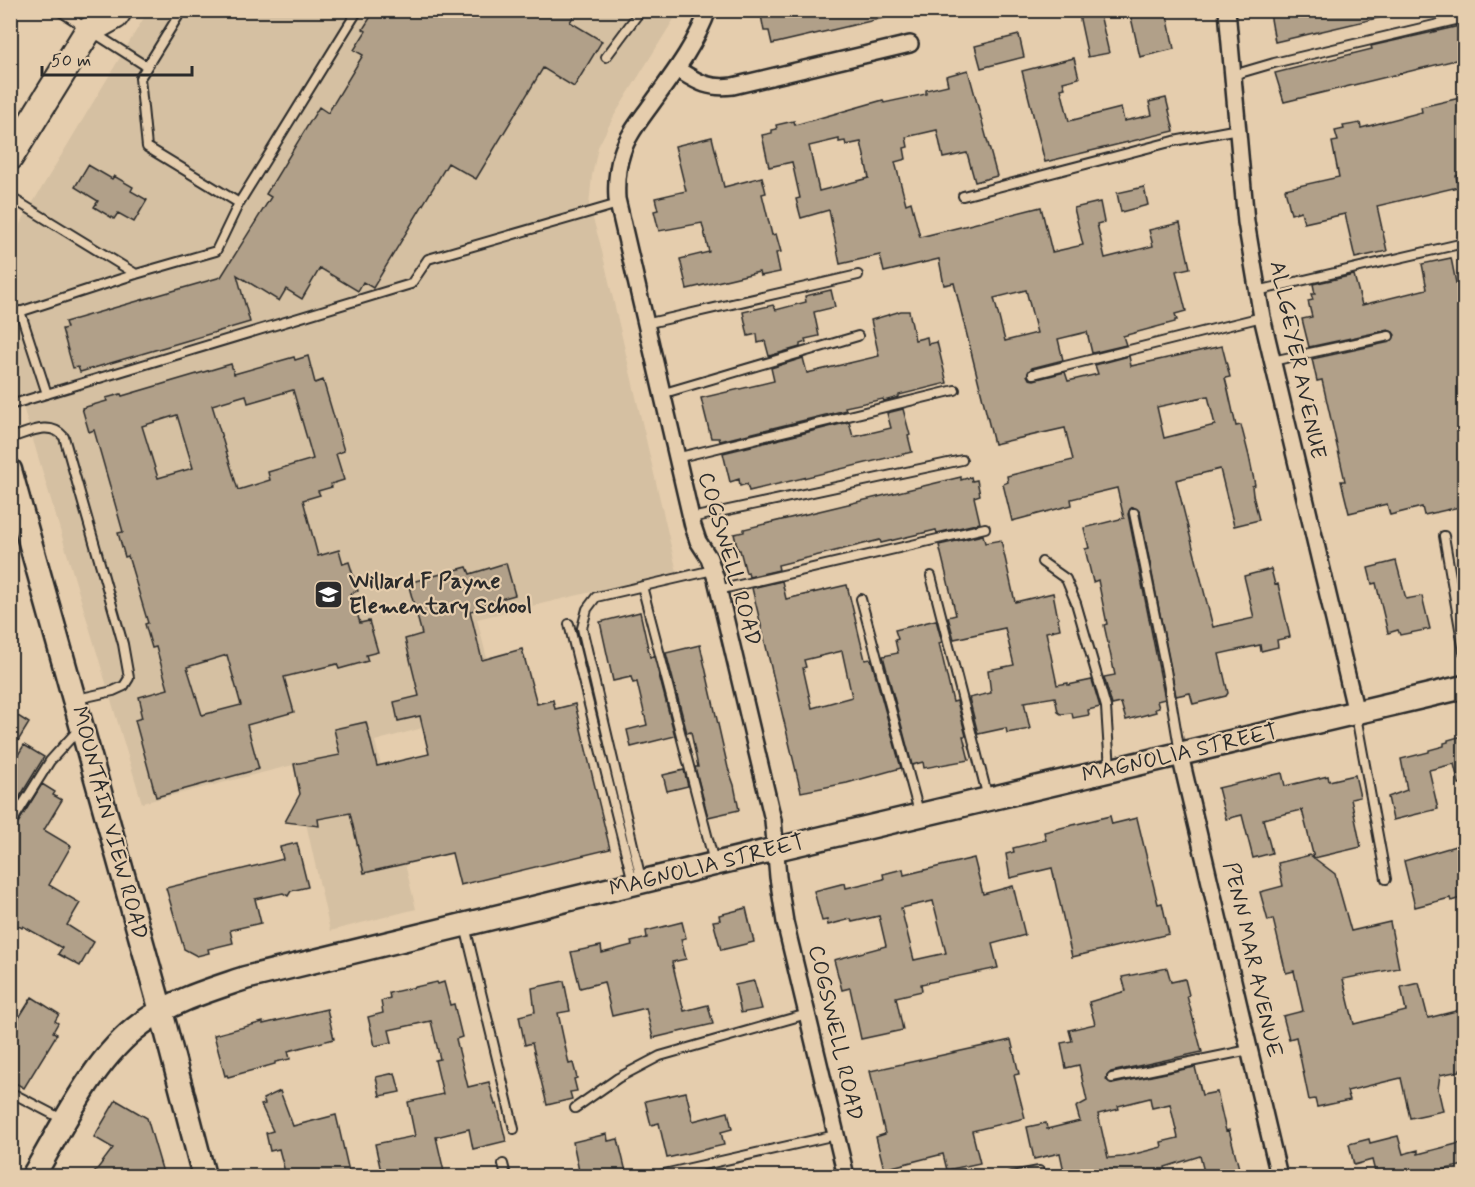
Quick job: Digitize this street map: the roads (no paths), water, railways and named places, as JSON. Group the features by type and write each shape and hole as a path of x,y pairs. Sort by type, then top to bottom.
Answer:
{"main road":[{"path":"10,157 87,21 115,16 118,10"}],"street":[{"name":"COGSWELL ROAD","path":"708,10 703,25 677,69 635,127 622,152 616,177 618,204 691,518 698,542 709,558 713,570 773,820 785,922 846,1176"},
{"name":"ALLGEYER AVENUE","path":"1227,10 1246,222 1257,291 1356,713"},
{"path":"677,69 701,84 716,88 733,86 910,44"},
{"name":"MOUNTAIN VIEW ROAD","path":"12,479 161,1011 204,1176"},
{"name":"MAGNOLIA STREET","path":"33,1176 101,1065 120,1042 161,1011 245,978 776,849 1464,687"},
{"name":"PENN MAR AVENUE","path":"1180,754 1279,1176"}],"lane":[{"path":"58,10 87,21 147,66"},
{"path":"182,10 140,78 147,147 239,203"},
{"path":"10,315 216,251 239,203 358,10"},
{"path":"606,57 641,10"},
{"path":"1233,75 1274,63 1464,18"},
{"path":"963,196 1174,141 1238,129"},
{"path":"10,197 136,274"},
{"path":"10,405 411,284 428,259 618,204"},
{"path":"1257,291 1464,243"},
{"path":"645,324 858,275"},
{"path":"20,311 47,394"},
{"path":"1033,374 1262,317"},
{"path":"661,394 858,336"},
{"path":"1272,362 1389,336"},
{"path":"676,458 955,390"},
{"path":"10,438 47,428 58,430 64,437 123,644 129,678 124,686 111,692 75,700"},
{"path":"691,518 962,460"},
{"path":"1134,513 1166,670 1180,754"},
{"path":"718,590 985,528"},
{"path":"1444,536 1464,652"},
{"path":"1042,562 1066,579 1076,603 1106,707 1110,771"},
{"path":"637,883 582,628 587,609 596,597 713,570"},
{"path":"931,576 989,799"},
{"path":"642,586 715,864"},
{"path":"861,599 920,816"},
{"path":"569,624 637,883"},
{"path":"1356,713 1386,879"},
{"path":"10,825 50,761 82,726"},
{"path":"465,924 514,1129"},
{"path":"574,1108 618,1078 660,1056 807,1014"},
{"path":"1112,1078 1249,1050"},
{"path":"10,1092 66,1121"},
{"path":"655,1176 836,1135"},
{"path":"503,1164 507,1176"},
{"path":"1012,1176 1039,1170"}],"place":[{"name":"Willard F Payne Elementary School","path":"328,595"}]}
